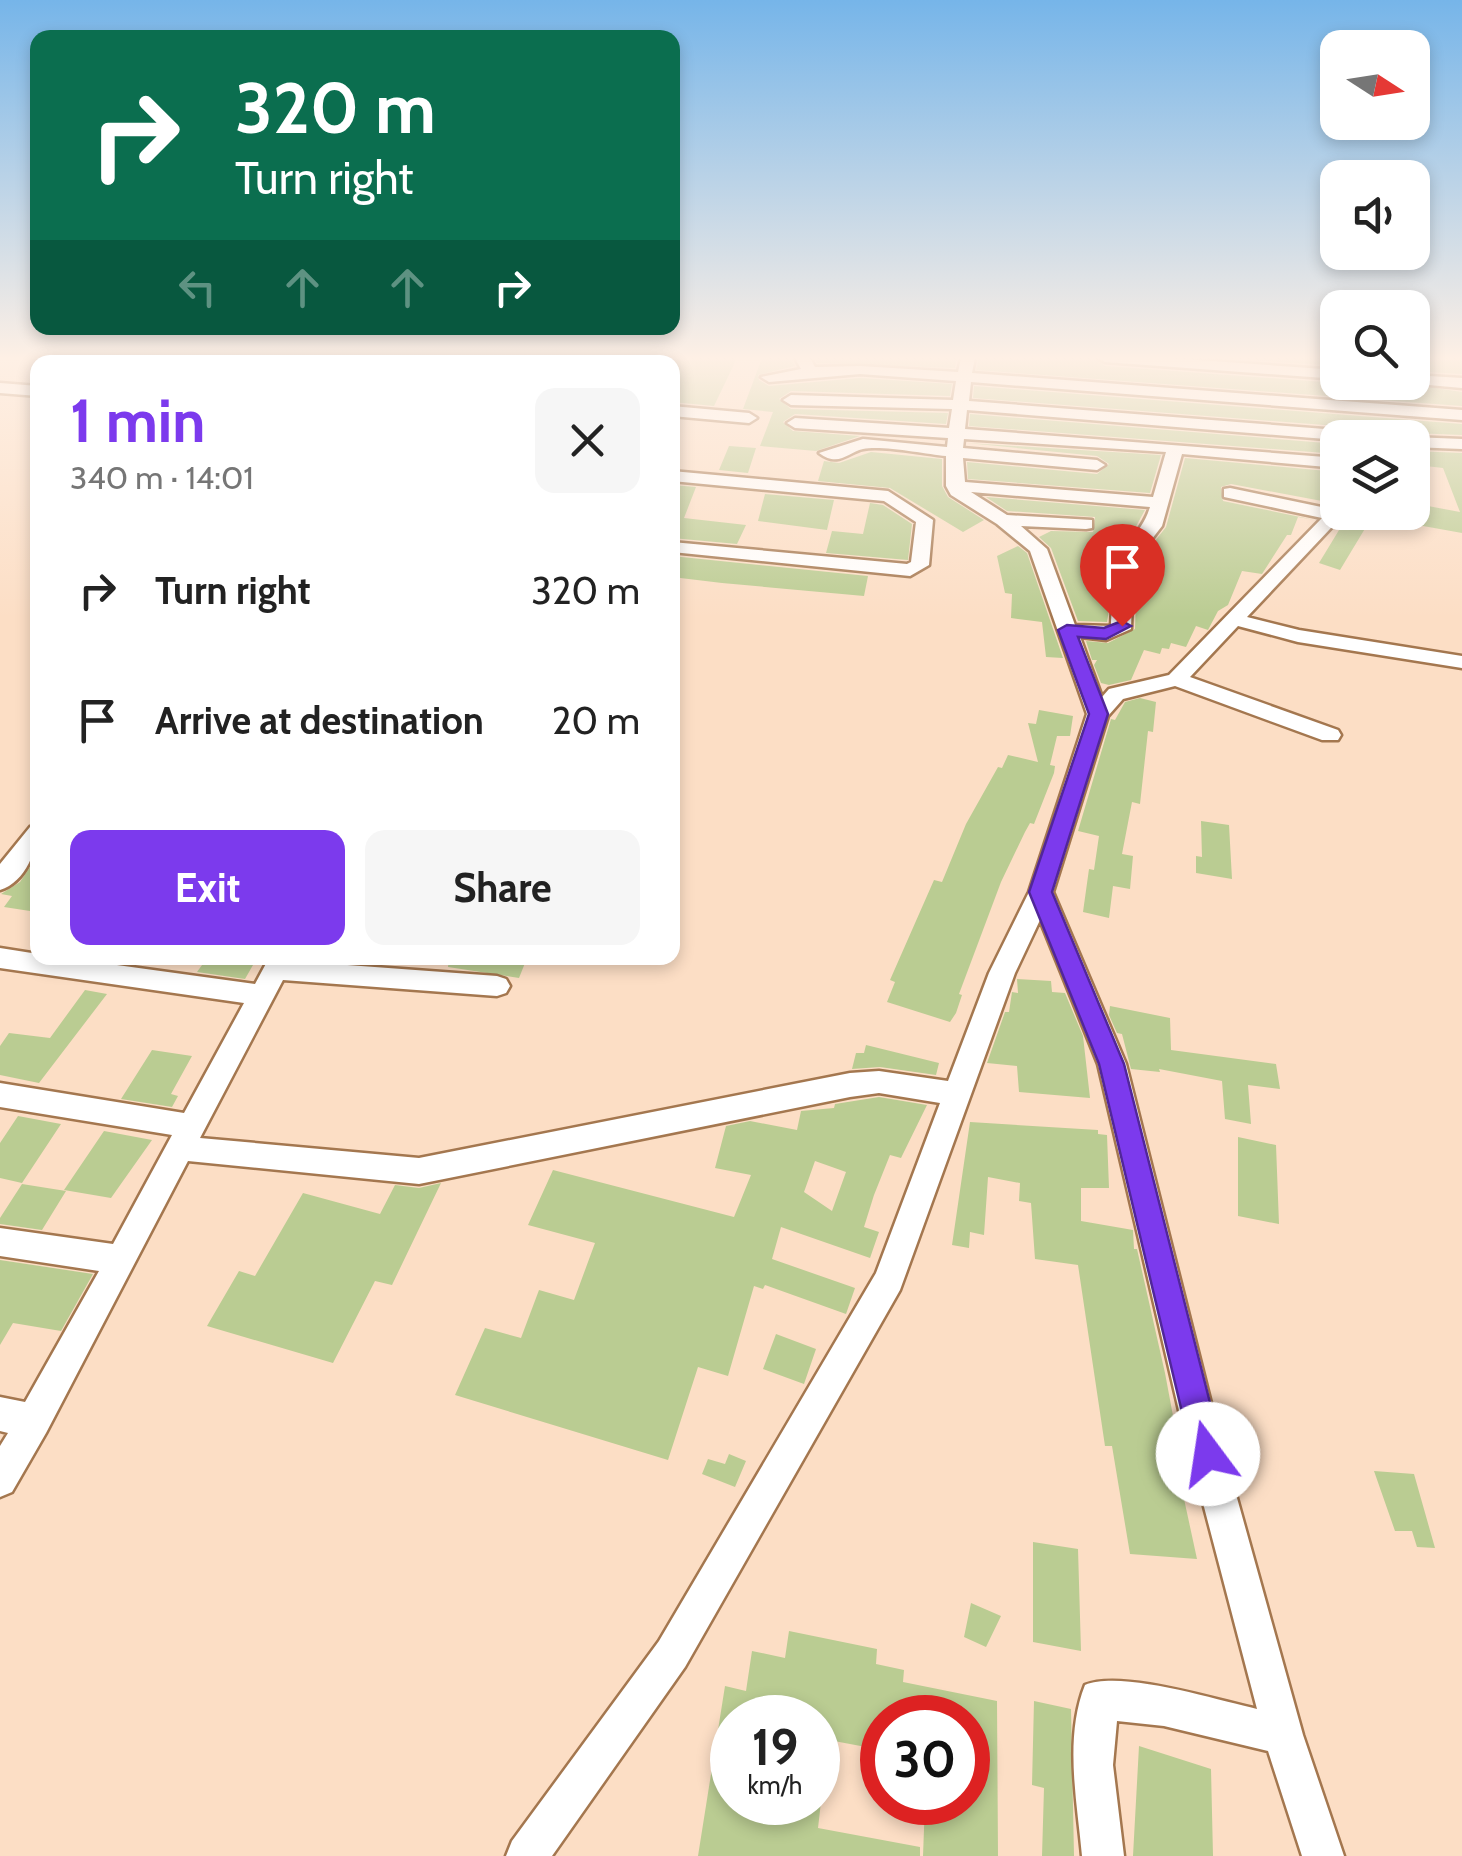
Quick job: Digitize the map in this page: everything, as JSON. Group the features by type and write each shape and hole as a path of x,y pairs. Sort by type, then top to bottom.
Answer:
{"street":[{"path":"827,453 848,453 852,446 860,445"},
{"path":"869,445 1097,465"},
{"path":"955,445 955,486"},
{"path":"1126,445 1320,461"},
{"path":"1067,630 1106,634 1121,629 1122,599 1136,547 1152,526 1175,448"},
{"path":"680,477 877,492 920,516 926,529 920,566 910,570 680,548"},
{"path":"955,486 1160,504"},
{"path":"955,486 1038,549 1098,714"},
{"path":"1230,493 1320,511"},
{"path":"1003,520 1086,524"},
{"path":"527,1856 672,1654 889,1280 1002,973 1040,892 1098,714 1116,694 1176,679 1321,530"},
{"path":"1236,620 1298,636 1462,662"},
{"path":"1176,679 1330,735"},
{"path":"0,881 30,850"},
{"path":"0,892 30,851"},
{"path":"1040,892 1112,1064 1198,1418 1283,1735 1323,1856"},
{"path":"0,958 30,960"},
{"path":"119,965 497,986"},
{"path":"0,1480 123,1260 183,1137 273,974"},
{"path":"0,1095 183,1137 419,1171 850,1085 879,1082 956,1094"},
{"path":"0,1242 123,1260"},
{"path":"0,1414 34,1421"},
{"path":"1104,1856 1093,1765 1099,1699 1164,1708 1283,1735"}],"building":[{"path":"761,445 835,445 816,451"},
{"path":"983,445 1161,455 1150,493 968,479 967,462 1097,474 1109,464 1097,456"},
{"path":"1214,445 1320,445 1320,453"},
{"path":"729,446 756,448 748,473 719,470"},
{"path":"871,452 942,459 942,486 948,497 984,520 963,532 890,488 818,481 824,461 839,463"},
{"path":"1430,452 1462,453 1462,533 1430,527 1430,506 1460,512 1443,468 1430,466"},
{"path":"1185,458 1320,470 1320,501 1231,484 1221,487 1223,501 1315,520 1298,517 1291,535 1287,535 1262,574 1242,571 1228,605 1218,611 1208,630 1196,626 1186,647 1171,643 1160,654 1144,650 1131,680 1101,683 1094,665 1097,660 1092,660 1086,641 1108,643 1135,629 1136,600 1148,550 1166,527"},
{"path":"680,486 696,487 684,518 746,525 737,544 680,539"},
{"path":"765,494 834,500 827,530 758,521"},
{"path":"986,497 1145,510 1117,561 1107,622 1078,621 1051,548 1039,537 1051,531 1093,532 1095,517 1007,511"},
{"path":"870,503 883,505 912,524 908,560 826,553 832,531 863,534"},
{"path":"1339,530 1364,530 1340,570 1319,563"},
{"path":"1018,546 1027,553 1063,658 1046,657 1042,622 1011,618 1012,594 1005,593 997,556"},
{"path":"680,557 868,576 864,596 680,578"},
{"path":"1140,698 1156,702 1153,732 1148,731 1140,804 1132,802 1122,854 1133,856 1130,889 1113,886 1109,918 1083,912 1099,836 1078,831 1111,719 1115,720 1125,702"},
{"path":"1039,710 1073,716 1070,736 1057,736 1050,765 1055,766 1054,773 1034,824 1030,823 1001,882 959,994 962,995 956,1013 950,1022 887,1002 895,982 890,980 934,880 942,882 966,824 998,767 1002,768 1008,755 1038,762 1028,723 1036,724"},
{"path":"1201,821 1229,825 1232,879 1196,873 1196,856 1202,857"},
{"path":"30,867 30,911 4,907 12,896 1,894 20,882"},
{"path":"202,965 253,965 245,979 197,972"},
{"path":"448,965 524,965 519,978"},
{"path":"1017,979 1051,981 1052,992 1065,993 1083,1036 1090,1098 1019,1092 1017,1066 987,1063 1005,1012 1009,1012 1012,992 1018,993"},
{"path":"85,990 107,994 39,1083 0,1075 0,1046 9,1033 50,1038"},
{"path":"1110,1006 1170,1018 1171,1050 1276,1064 1280,1089 1248,1085 1251,1124 1225,1119 1222,1081 1159,1069 1160,1072 1131,1069 1122,1034 1117,1033 1109,1015"},
{"path":"866,1045 939,1063 936,1075 880,1067 852,1069 856,1053 864,1053"},
{"path":"152,1050 192,1056 171,1094 178,1096 172,1107 121,1099"},
{"path":"879,1097 927,1105 901,1158 890,1155 874,1195 864,1227 879,1232 870,1258 781,1227 772,1259 855,1288 846,1314 765,1285 763,1289 754,1286 728,1376 698,1367 668,1460 455,1395 485,1328 521,1338 539,1290 574,1300 595,1243 528,1225 553,1170 734,1217 751,1175 715,1168 726,1126 750,1121 797,1130 801,1111 834,1108 835,1104","holes":["815,1161 846,1172 832,1211 804,1192"]},
{"path":"18,1116 61,1124 22,1183 0,1178 0,1143"},
{"path":"970,1122 1098,1130 1098,1134 1107,1135 1109,1188 1081,1188 1081,1221 1133,1230 1134,1249 1165,1373 1179,1448 1173,1448 1197,1559 1130,1554 1112,1446 1105,1446 1078,1265 1035,1259 1031,1203 1019,1201 1020,1183 988,1177 984,1235 970,1232 969,1248 952,1245"},
{"path":"104,1131 152,1140 111,1198 64,1190"},
{"path":"1238,1137 1276,1145 1279,1224 1238,1216"},
{"path":"441,1183 392,1285 375,1281 333,1363 207,1326 239,1271 255,1276 303,1193 380,1214 395,1185 419,1188"},
{"path":"22,1184 66,1191 42,1230 0,1224"},
{"path":"0,1260 93,1274 61,1331 13,1323 0,1345"},
{"path":"776,1334 816,1349 804,1384 763,1369"},
{"path":"729,1454 746,1461 735,1487 702,1474 708,1459 725,1464"},
{"path":"1374,1471 1414,1474 1435,1548 1417,1547 1412,1531 1395,1531"},
{"path":"1033,1542 1078,1549 1081,1651 1033,1642"},
{"path":"971,1603 1001,1616 986,1647 964,1637"},
{"path":"789,1631 877,1649 876,1664 904,1670 903,1682 967,1695 860,1695 860,1746 840,1742 840,1695 724,1695 725,1686 746,1691 752,1651 785,1658"},
{"path":"990,1700 997,1701 998,1856 923,1856 924,1825 990,1825"},
{"path":"1034,1701 1071,1709 1074,1856 1042,1856 1044,1788 1032,1785"},
{"path":"1139,1746 1211,1769 1213,1856 1133,1856"},
{"path":"710,1780 710,1825 818,1825 818,1828 920,1847 920,1856 698,1856"}],"route":[{"path":"1122,626 1119,631 1106,634 1067,630 1098,714 1040,892 1112,1064 1208,1454"}]}
